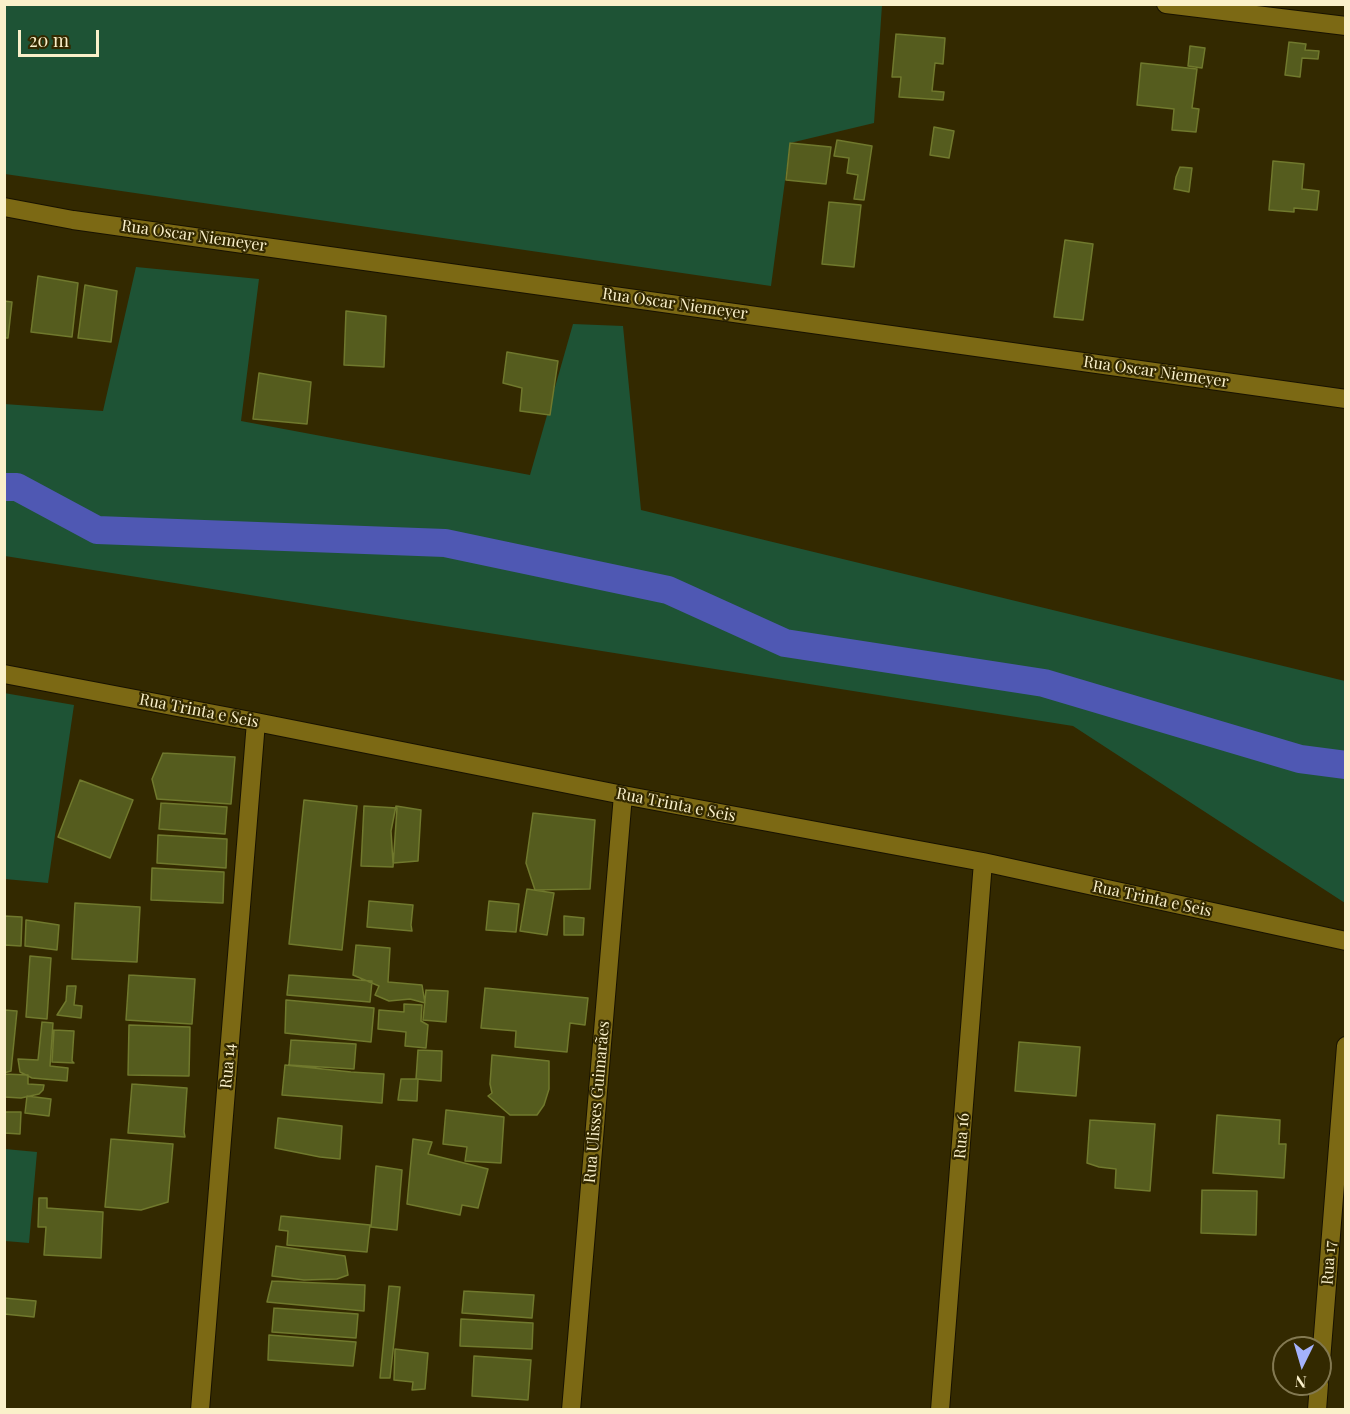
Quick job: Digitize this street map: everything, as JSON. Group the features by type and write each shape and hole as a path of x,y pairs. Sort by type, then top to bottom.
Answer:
{"street":[{"path":"1166,4 1346,26"},
{"name":"Rua Oscar Niemeyer","path":"4,207 74,220 1346,399"},
{"name":"Rua Trinta e Seis","path":"4,674 623,795 983,862 1346,941"},
{"name":"Rua 14","path":"200,1410 255,722"},
{"name":"Rua Ulisses Guimarães","path":"571,1410 623,795"},
{"name":"Rua 16","path":"940,1410 983,862"},
{"name":"Rua 17","path":"1323,1336 1346,1046"}],"green space":[{"path":"5,4 882,4 874,123 790,143 771,286 5,174"},
{"path":"136,267 259,279 241,421 530,475 573,324 623,326 641,510 1345,681 1345,903 1073,726 5,556 4,404 103,411"},
{"path":"4,693 74,705 48,883 5,879"},
{"path":"5,1149 37,1152 29,1243 5,1241"}],"building":[{"path":"896,34 945,38 943,64 935,63 932,91 944,92 943,100 899,97 901,77 892,77"},
{"path":"1289,42 1306,44 1305,50 1319,51 1318,59 1302,58 1300,77 1285,75"},
{"path":"1190,46 1205,48 1202,68 1188,66"},
{"path":"1141,63 1197,69 1192,108 1199,109 1196,132 1172,130 1174,109 1137,105"},
{"path":"934,127 954,131 949,158 930,155"},
{"path":"837,140 872,146 864,200 854,199 858,175 847,173 849,158 834,156"},
{"path":"790,143 831,147 826,184 786,180"},
{"path":"1273,161 1304,164 1302,189 1319,191 1317,210 1294,208 1294,212 1269,210"},
{"path":"1180,167 1192,168 1189,192 1174,189"},
{"path":"829,202 861,205 854,267 822,264"},
{"path":"1065,240 1093,244 1083,320 1054,317"},
{"path":"38,276 78,283 72,337 31,332"},
{"path":"85,285 117,291 111,342 78,338"},
{"path":"4,301 12,302 8,338 4,338"},
{"path":"346,311 386,316 384,367 344,365"},
{"path":"507,352 558,361 550,415 520,411 522,388 503,383"},
{"path":"259,373 311,382 307,424 253,419"},
{"path":"163,753 235,757 231,804 157,799 152,779"},
{"path":"80,780 133,800 110,858 58,837"},
{"path":"304,800 357,806 342,950 289,944"},
{"path":"161,803 227,807 225,834 159,829"},
{"path":"364,806 397,808 393,867 361,866"},
{"path":"396,806 421,810 418,861 393,863 391,831"},
{"path":"533,813 595,820 590,889 535,890 526,863"},
{"path":"158,835 227,839 226,868 157,863"},
{"path":"152,868 224,872 223,903 151,900"},
{"path":"527,889 554,893 547,935 520,931"},
{"path":"369,901 413,905 412,931 367,927"},
{"path":"489,901 519,904 516,932 486,930"},
{"path":"75,903 140,907 137,962 72,959"},
{"path":"4,916 22,917 21,946 4,945"},
{"path":"564,916 584,918 583,935 564,935"},
{"path":"26,920 59,925 57,950 25,946"},
{"path":"356,945 390,948 388,982 422,985 425,1003 410,999 389,1001 375,995 379,986 353,975"},
{"path":"30,956 51,958 47,1019 26,1017"},
{"path":"129,975 195,979 192,1024 126,1020"},
{"path":"289,975 372,981 370,1002 287,995"},
{"path":"67,986 76,986 74,1005 82,1006 81,1018 57,1015 66,1001"},
{"path":"485,988 588,998 585,1025 570,1023 567,1052 515,1047 516,1031 481,1028"},
{"path":"426,990 448,991 446,1022 423,1020"},
{"path":"286,1000 374,1008 371,1042 285,1033"},
{"path":"404,1004 422,1005 421,1021 428,1025 426,1048 405,1046 406,1032 378,1029 379,1010 404,1012"},
{"path":"4,1010 17,1011 11,1071 4,1073"},
{"path":"42,1022 53,1023 50,1066 68,1068 67,1081 32,1078 20,1072 18,1059 38,1060"},
{"path":"129,1025 190,1027 189,1076 128,1075"},
{"path":"54,1030 74,1031 72,1061 74,1063 52,1062"},
{"path":"291,1040 356,1044 354,1069 289,1065"},
{"path":"1019,1042 1080,1047 1076,1096 1015,1091"},
{"path":"418,1050 442,1051 441,1081 416,1079"},
{"path":"492,1055 549,1061 549,1089 544,1105 537,1115 510,1115 488,1096 492,1093 490,1084"},
{"path":"285,1065 384,1074 382,1103 282,1095"},
{"path":"4,1074 28,1075 28,1084 44,1085 43,1090 39,1094 21,1098 4,1097"},
{"path":"401,1079 418,1079 417,1101 398,1100"},
{"path":"132,1084 187,1088 185,1137 128,1133"},
{"path":"27,1096 51,1099 49,1116 25,1113"},
{"path":"446,1110 504,1117 501,1163 465,1161 467,1147 443,1144"},
{"path":"4,1112 21,1112 20,1134 4,1133"},
{"path":"1217,1115 1280,1120 1279,1144 1286,1144 1284,1178 1213,1173"},
{"path":"278,1118 342,1126 340,1159 275,1148"},
{"path":"1090,1120 1155,1124 1150,1191 1115,1188 1116,1169 1087,1163"},
{"path":"111,1139 173,1144 168,1202 141,1210 105,1207"},
{"path":"413,1139 432,1142 428,1154 488,1169 478,1208 462,1205 460,1215 407,1204"},
{"path":"376,1166 402,1170 397,1230 371,1227"},
{"path":"1202,1190 1257,1191 1256,1235 1201,1233"},
{"path":"39,1198 47,1198 47,1208 103,1212 101,1258 44,1255 46,1227 38,1227"},
{"path":"281,1216 370,1225 367,1252 287,1245 288,1231 279,1230"},
{"path":"276,1246 345,1256 348,1275 337,1279 304,1280 272,1276"},
{"path":"272,1281 365,1285 364,1311 267,1302"},
{"path":"389,1286 400,1287 390,1378 380,1378"},
{"path":"464,1291 534,1295 532,1318 462,1313"},
{"path":"4,1298 36,1301 34,1317 4,1314"},
{"path":"274,1308 358,1314 356,1338 272,1332"},
{"path":"461,1319 533,1323 532,1349 460,1346"},
{"path":"269,1335 356,1342 353,1366 268,1360"},
{"path":"395,1349 428,1353 425,1389 412,1390 413,1382 394,1380"},
{"path":"474,1356 531,1360 528,1400 472,1396"}],"waterway":[{"path":"4,487 17,487 97,530 445,543 668,590 785,643 1044,683 1300,759 1346,765"}]}
